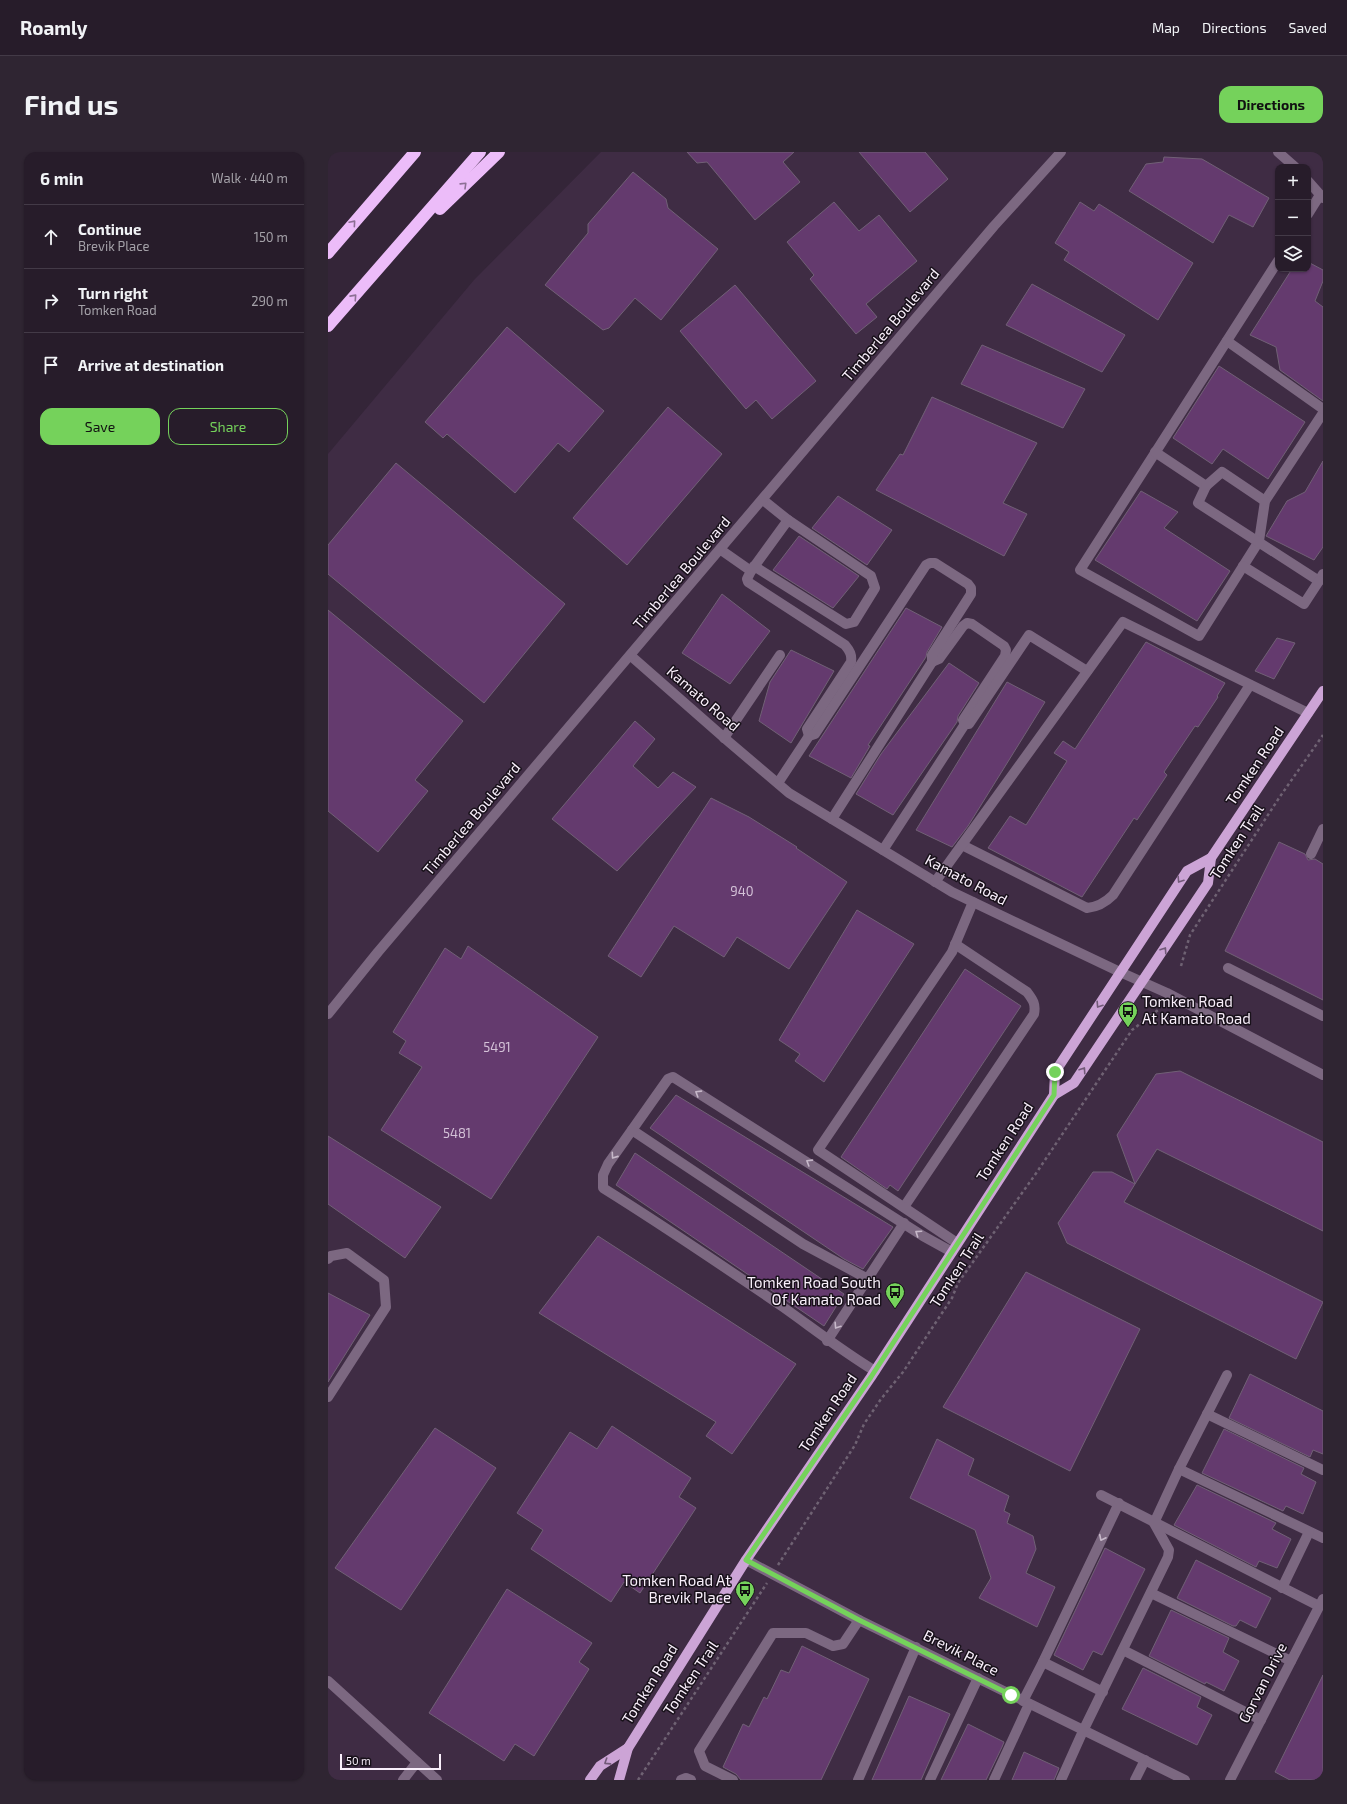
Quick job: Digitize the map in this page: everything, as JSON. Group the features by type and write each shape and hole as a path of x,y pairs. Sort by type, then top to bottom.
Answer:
{"highway":[{"path":"328,253 415,152"},
{"path":"328,326 480,152"},
{"path":"386,261 499,152"}],"main road":[{"name":"Tomken Road","path":"619,1780 628,1748 746,1560 875,1371 1054,1095 1074,1083 1208,883 1211,858 1323,691"},
{"name":"Tomken Road","path":"1054,1095 1055,1072 1120,972 1187,871 1211,858"},
{"name":"Tomken Road","path":"590,1780 600,1766 628,1748"}],"street":[{"name":"Timberlea Boulevard","path":"328,1014 378,952 721,550 994,226 1061,152"},
{"path":"1278,152 1292,164"},
{"path":"1311,184 1322,196 1311,210"},
{"path":"1275,266 1080,570 1199,636 1258,543 1264,501 1323,412"},
{"path":"1227,341 1323,409"},
{"path":"1155,452 1206,486"},
{"path":"1243,566 1304,604 1321,578 1258,543 1198,504 1206,486 1222,472 1264,501"},
{"path":"721,550 846,624 854,622 875,588 871,576 788,520 763,500"},
{"path":"788,520 752,569 747,579 748,582 845,646 851,656 851,662 807,729 809,736"},
{"path":"778,783 809,736 815,734 926,565 930,562 935,563 968,584 971,588 971,594 932,655 932,662 832,819"},
{"path":"935,882 1123,622 1308,713"},
{"path":"932,662 939,659 963,626 967,623 972,624 1004,646 1006,650 1005,656 963,720 965,724"},
{"path":"883,850 965,724 969,724 1029,635 1087,671"},
{"path":"724,738 780,655"},
{"name":"Kamato Road","path":"631,656 724,738 790,793 935,882 1120,972 1167,993 1323,1074"},
{"path":"962,845 1087,908 1094,908 1105,903 1113,895 1250,684"},
{"path":"1310,854 1323,829"},
{"path":"954,1248 904,1207 818,1150 952,952 974,902"},
{"path":"904,1207 1034,1014 1034,1001 1027,992 955,944"},
{"path":"1228,968 1323,1016"},
{"path":"875,1371 827,1341 807,1324 715,1261 603,1188 603,1175 608,1164 668,1079 672,1077 904,1223 954,1248"},
{"path":"632,1130 803,1244 868,1279"},
{"path":"827,1341 904,1223"},
{"path":"328,1259 331,1256 347,1253 384,1280 386,1308 328,1397"},
{"path":"1154,1523 1179,1469 1227,1375"},
{"path":"1208,1414 1323,1470"},
{"path":"1179,1469 1323,1538"},
{"path":"1101,1495 1282,1588 1321,1603"},
{"path":"994,1780 1042,1662 1119,1503"},
{"path":"1061,1780 1168,1557 1169,1550 1154,1523"},
{"path":"1282,1588 1309,1532"},
{"name":"Brevik Place","path":"746,1560 859,1620 1185,1780"},
{"path":"1151,1593 1291,1661"},
{"name":"Gorvan Drive","path":"1230,1780 1321,1603"},
{"path":"733,1780 705,1766 699,1750 773,1633 806,1633 832,1646 843,1644 859,1620"},
{"path":"858,1780 916,1647"},
{"path":"1124,1650 1261,1720"},
{"path":"1042,1662 1103,1692"},
{"path":"930,1780 978,1678"},
{"path":"328,1681 437,1780"},
{"path":"1134,1780 1145,1760"},
{"path":"403,1780 417,1762"},
{"path":"681,1780 686,1778 691,1780"}],"path":[{"name":"Tomken Trail","path":"1181,966 1190,935 1279,798 1323,735"},
{"name":"Tomken Trail","path":"786,1552 855,1445 864,1424 881,1399 903,1372 944,1311 952,1298 958,1283 1037,1172 1112,1057 1132,1030 1158,1010"},
{"name":"Tomken Trail","path":"638,1780 763,1589"}],"shaded area":[{"path":"601,152 1323,152 1323,1780 328,1780 328,454 474,280"}],"building":[{"path":"687,152 794,152 783,162 800,182 755,220 707,162 697,163"},
{"path":"859,152 925,152 948,179 910,212"},
{"path":"1164,157 1202,159 1269,198 1253,227 1229,215 1213,243 1129,191 1146,164 1163,162"},
{"path":"633,172 666,199 668,208 718,249 661,320 635,298 609,328 603,330 545,285 588,233 588,224"},
{"path":"834,202 859,231 879,215 917,261 866,304 877,317 856,334 810,279 814,275 787,242"},
{"path":"1080,202 1094,211 1099,204 1193,263 1158,320 1064,260 1069,252 1055,243"},
{"path":"1311,264 1323,270 1323,281 1315,301 1323,307 1323,401 1280,370 1276,347 1250,335 1290,272 1311,272"},
{"path":"1032,284 1125,335 1102,372 1006,325"},
{"path":"735,285 816,381 772,419 756,400 746,409 680,331"},
{"path":"507,327 604,411 569,452 558,443 515,493 447,434 443,438 425,422"},
{"path":"982,345 1085,389 1063,428 961,384"},
{"path":"1219,366 1305,422 1268,479 1223,449 1212,464 1173,438"},
{"path":"932,397 1037,443 1003,503 1027,514 1004,556 876,490 900,454 903,455"},
{"path":"668,407 722,454 627,565 573,518"},
{"path":"1323,461 1323,547 1314,560 1266,536 1287,501 1305,492"},
{"path":"396,463 565,604 484,703 328,574 328,545"},
{"path":"1141,491 1178,512 1164,528 1230,571 1197,621 1095,560"},
{"path":"838,496 892,530 867,565 812,528"},
{"path":"799,536 859,576 833,608 773,570"},
{"path":"722,594 770,631 730,684 682,653"},
{"path":"906,608 942,627 927,652 926,657 868,745 870,746 851,778 809,756"},
{"path":"328,610 463,721 415,780 428,791 378,852 328,811"},
{"path":"1277,638 1295,643 1274,679 1255,671"},
{"path":"1146,642 1225,683 1217,696 1218,697 1198,727 1195,726 1164,772 1167,775 1137,820 1134,818 1082,897 988,848 1010,816 1026,825 1067,761 1054,753 1063,741 1075,749"},
{"path":"791,650 834,671 791,743 759,721 770,682"},
{"path":"949,663 979,683 958,716 957,722 893,815 856,794 881,754"},
{"path":"1007,682 1045,702 968,826 952,847 916,830"},
{"path":"635,721 655,739 633,766 658,788 673,772 696,787 617,871 552,819"},
{"path":"711,798 749,817 797,847 796,848 847,882 789,969 737,937 724,957 674,926 641,977 608,956"},
{"path":"1279,842 1305,854 1308,860 1315,859 1323,864 1323,1000 1225,951"},
{"path":"857,910 914,944 824,1082 795,1061 800,1054 779,1040"},
{"path":"468,946 598,1037 491,1199 381,1130 422,1067 399,1053 406,1041 393,1032 445,948 461,959"},
{"path":"965,969 1021,1006 898,1191 890,1185 887,1189 841,1157"},
{"path":"1180,1071 1323,1142 1323,1231 1157,1149 1135,1184 1117,1135 1156,1074"},
{"path":"676,1095 893,1227 863,1269 844,1259 650,1128"},
{"path":"328,1136 441,1207 405,1258 328,1204"},
{"path":"635,1153 844,1294 824,1326 616,1185"},
{"path":"1093,1172 1112,1172 1135,1184 1124,1202 1323,1302 1296,1359 1067,1243 1058,1223"},
{"path":"598,1236 796,1364 732,1454 706,1436 716,1422 539,1313"},
{"path":"1026,1272 1140,1329 1070,1471 943,1407"},
{"path":"328,1293 370,1315 328,1382"},
{"path":"1250,1374 1323,1411 1323,1454 1313,1450 1310,1457 1229,1418"},
{"path":"612,1426 691,1478 679,1497 696,1508 640,1593 624,1582 611,1602 531,1549 543,1530 517,1513 570,1432 597,1449"},
{"path":"435,1428 496,1468 401,1610 335,1568"},
{"path":"1224,1429 1304,1468 1301,1474 1316,1482 1303,1514 1286,1506 1283,1511 1202,1473"},
{"path":"937,1439 974,1459 968,1475 1009,1496 1004,1511 1010,1514 1007,1523 1033,1536 1036,1549 1026,1573 1055,1587 1037,1627 979,1598 991,1578 975,1530 910,1498"},
{"path":"1197,1485 1276,1523 1272,1529 1291,1539 1277,1568 1259,1561 1256,1567 1174,1525"},
{"path":"1105,1548 1145,1569 1102,1655 1093,1651 1083,1670 1054,1655"},
{"path":"1196,1560 1271,1598 1256,1628 1240,1620 1236,1626 1233,1626 1177,1598"},
{"path":"507,1589 592,1643 579,1662 589,1669 534,1756 515,1744 504,1761 429,1713"},
{"path":"1171,1610 1229,1638 1223,1652 1239,1661 1224,1691 1206,1682 1205,1684 1149,1656"},
{"path":"802,1646 869,1679 821,1780 741,1780 736,1774 723,1767 743,1724 749,1727 764,1697 767,1699 781,1670 789,1673"},
{"path":"1143,1668 1201,1697 1197,1707 1212,1715 1197,1745 1122,1709"},
{"path":"1323,1675 1323,1780 1290,1780 1275,1772"},
{"path":"909,1696 950,1714 921,1780 872,1780"},
{"path":"968,1724 1004,1742 1002,1747 986,1780 941,1780"},
{"path":"1024,1752 1059,1768 1054,1780 1012,1780"}],"place":[{"name":"Tomken Road At Kamato Road","path":"1128,1028"},
{"name":"Tomken Road South Of Kamato Road","path":"895,1309"},
{"name":"Tomken Road At Brevik Place","path":"745,1607"}],"route":[{"path":"1011,1695 859,1620 746,1560 871,1377 1054,1095 1055,1072"}]}
